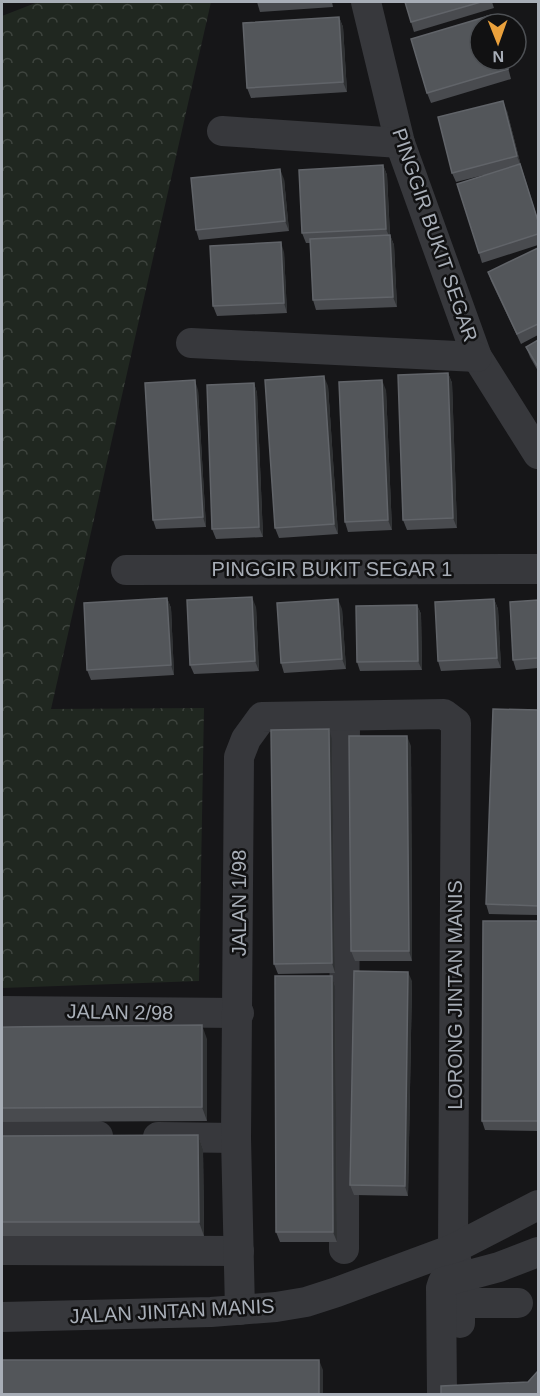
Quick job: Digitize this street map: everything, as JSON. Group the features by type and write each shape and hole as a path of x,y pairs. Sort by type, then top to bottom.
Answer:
{"street":[{"name":"PINGGIR BUKIT SEGAR","path":"366,2 400,143 477,357 538,454"},
{"path":"222,131 400,143"},
{"path":"191,343 477,357"},
{"name":"PINGGIR BUKIT SEGAR 1","path":"126,570 538,569"},
{"name":"JALAN 1/98","path":"240,1310 236,1138 239,757 246,739 262,717 444,714 456,723 456,741"},
{"path":"344,1249 345,716"},
{"name":"LORONG JINTAN MANIS","path":"450,1392 461,1290 453,1249 456,741"},
{"name":"JALAN 2/98","path":"2,1011 238,1013"},
{"path":"2,1135 236,1138"},
{"name":"JALAN JINTAN MANIS","path":"2,1317 276,1307 337,1293 453,1249 538,1205"},
{"path":"2,1250 239,1251"},
{"path":"461,1290 538,1252"},
{"path":"461,1290 518,1303"}],"green space":[{"path":"38,2 211,2 51,709 204,708 199,981 2,988 2,16"}],"building":[{"path":"405,2 481,2 411,22"},
{"path":"339,17 343,82 247,88 243,23"},
{"path":"468,22 468,72 498,72 427,93 411,39"},
{"path":"503,101 517,156 452,173 438,117"},
{"path":"520,164 538,221 538,234 479,253 457,184"},
{"path":"383,165 386,229 302,233 299,170"},
{"path":"280,169 285,221 196,230 191,178"},
{"path":"390,235 393,297 313,300 310,239"},
{"path":"281,242 284,303 213,306 210,246"},
{"path":"538,248 538,324 517,334 488,272"},
{"path":"538,340 538,367 526,347"},
{"path":"448,373 453,518 403,520 398,375"},
{"path":"324,376 334,524 275,528 265,380"},
{"path":"195,380 203,517 153,520 145,383"},
{"path":"382,380 388,520 345,522 339,382"},
{"path":"254,383 259,527 212,529 207,385"},
{"path":"252,597 255,661 190,665 187,600"},
{"path":"167,598 171,665 87,670 84,603"},
{"path":"338,599 342,659 281,663 277,603"},
{"path":"494,599 497,658 438,661 435,602"},
{"path":"538,600 538,658 513,660 510,602"},
{"path":"417,605 418,661 357,662 356,606"},
{"path":"493,709 538,710 538,906 486,904"},
{"path":"329,729 332,963 274,964 271,730"},
{"path":"349,736 407,736 409,951 351,951"},
{"path":"483,921 538,921 538,1121 482,1121"},
{"path":"354,971 408,972 405,1186 350,1185"},
{"path":"275,976 332,976 333,1232 276,1232"},
{"path":"202,1025 202,1107 2,1108 2,1027"},
{"path":"198,1135 199,1222 2,1222 2,1136"},
{"path":"2,1360 319,1360 319,1395 2,1395"},
{"path":"538,1371 538,1395 441,1395 441,1386 528,1382"}]}
